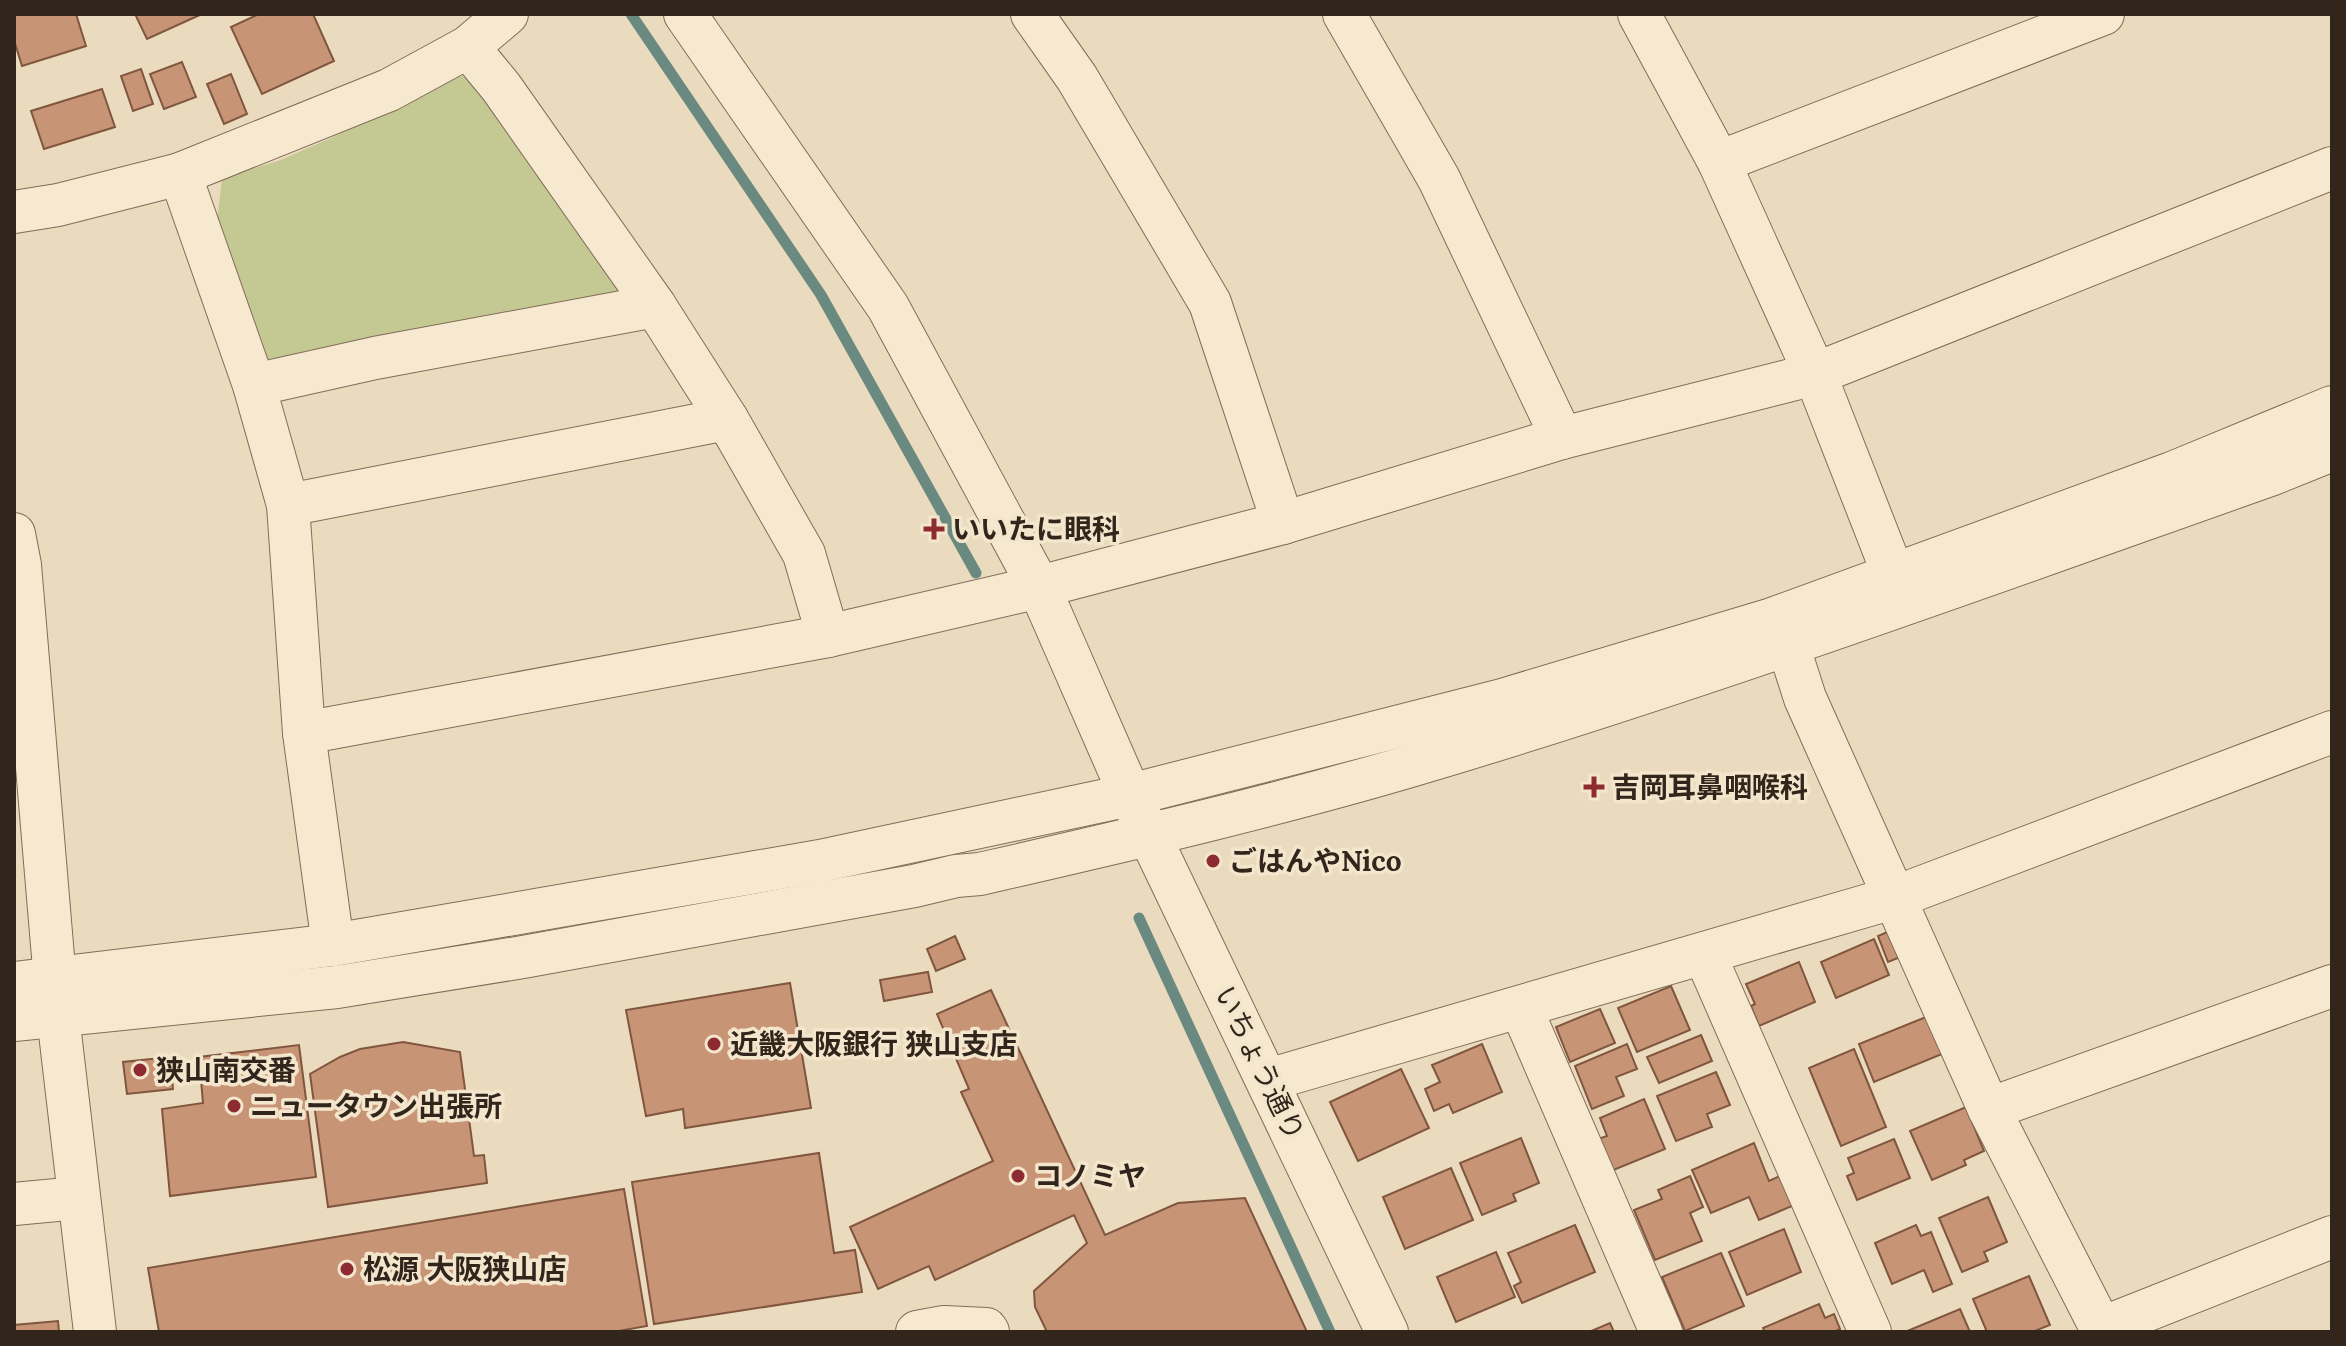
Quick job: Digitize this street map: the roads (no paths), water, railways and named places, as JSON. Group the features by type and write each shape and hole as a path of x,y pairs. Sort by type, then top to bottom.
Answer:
{"street":[{"path":"14,212 58,205 180,174 389,90 468,47 507,14"},
{"name":"いちょう通り","path":"685,14 888,307 1039,587 1130,795 1387,1332"},
{"path":"1032,14 1077,78 1210,303 1283,523"},
{"path":"1344,14 1439,179 1562,438"},
{"path":"1639,14 1719,162 1815,374 1894,576"},
{"path":"1719,162 2103,14"},
{"path":"468,47 501,87 655,306 727,419 804,554 828,636"},
{"path":"304,733 828,636 1039,587 1283,523 1562,438 1815,374 2332,168"},
{"path":"180,174 254,385 288,505 304,733 333,945"},
{"path":"254,385 375,358 655,306"},
{"path":"14,1020 57,997 333,945 820,861 1130,795 1502,700 1772,619 1894,576 2172,473 2332,407"},
{"path":"288,505 727,419"},
{"path":"14,983 57,997 337,987 523,957 980,874 1150,835 1432,760 1788,645 2255,481 2332,450"},
{"path":"14,534 20,565 57,997 95,1332"},
{"path":"1788,645 1805,698 1989,1109 2103,1330 2332,1237"},
{"path":"1268,1080 1893,898 2332,732"},
{"path":"1705,955 1870,1332"},
{"path":"1989,1109 2332,986"},
{"path":"1521,1008 1661,1332"},
{"path":"14,1204 78,1198"},
{"path":"917,1332 944,1327 986,1329 988,1332"}],"waterway":[{"path":"631,14 821,295 976,573"},
{"path":"1139,918 1330,1332"}],"place":[{"name":"いいたに眼科","path":"934,529"},
{"name":"吉岡耳鼻咽喉科","path":"1594,787"},
{"name":"ごはんやNico","path":"1213,861"},
{"name":"近畿大阪銀行 狭山支店","path":"714,1044"},
{"name":"狭山南交番","path":"140,1070"},
{"name":"ニュータウン出張所","path":"234,1106"},
{"name":"コノミヤ","path":"1018,1176"},
{"name":"松源 大阪狭山店","path":"347,1269"}]}
